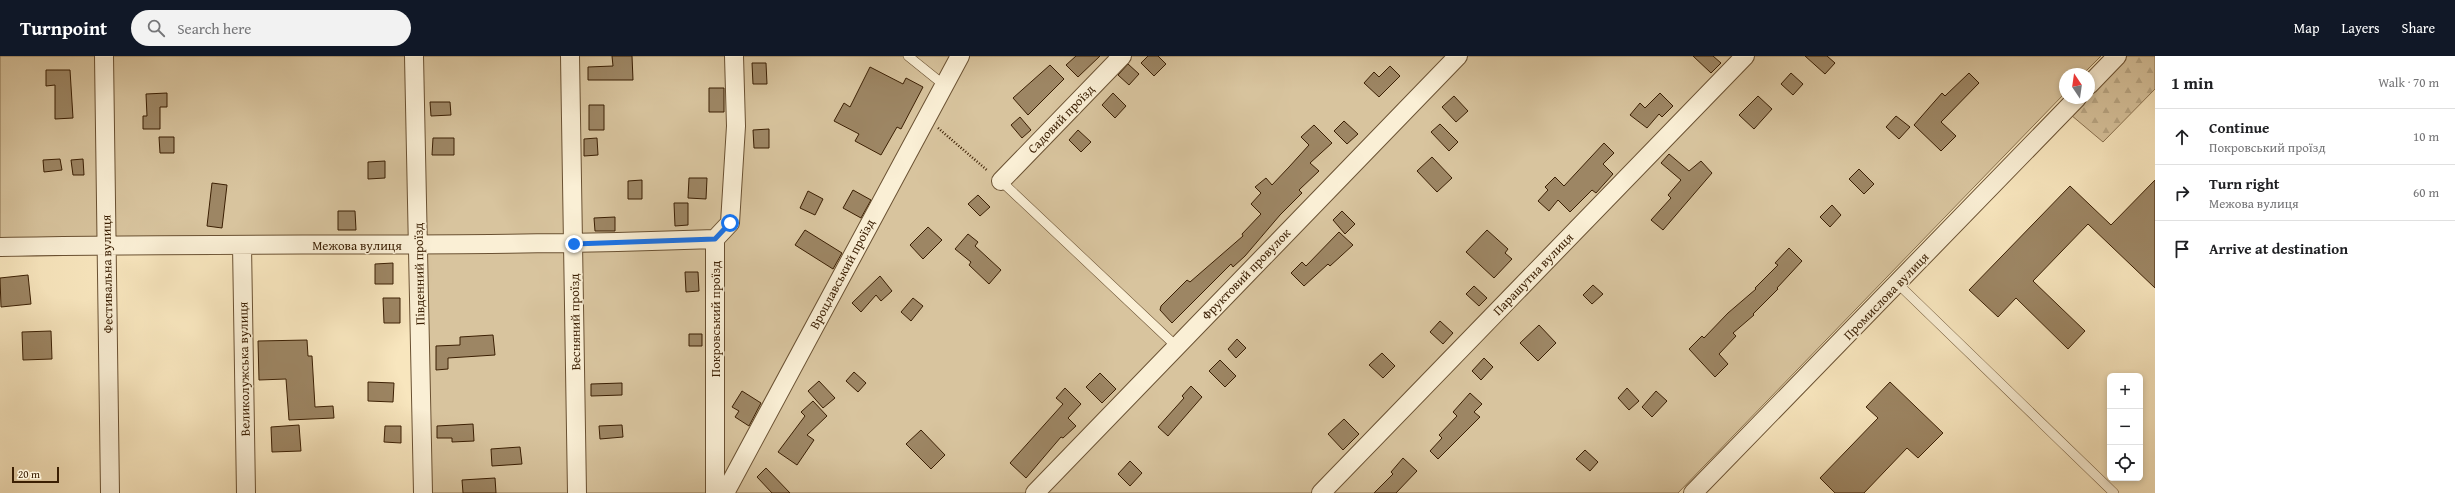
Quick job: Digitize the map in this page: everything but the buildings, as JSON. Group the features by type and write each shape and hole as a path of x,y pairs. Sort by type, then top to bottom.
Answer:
{"street":[{"name":"Фестивальна вулиця","path":"104,56 110,493"},
{"name":"Південний проїзд","path":"414,56 423,493"},
{"name":"Весняний проїзд","path":"570,56 577,493"},
{"path":"715,239 730,223 736,126 734,56"},
{"name":"Вроцлавський проїзд","path":"725,493 960,56"},
{"name":"Садовий проїзд","path":"1001,181 1122,56"},
{"name":"Фруктовий провулок","path":"1035,493 1458,56"},
{"name":"Парашутна вулиця","path":"1321,493 1745,56"},
{"path":"2095,79 2117,56"},
{"name":"Промислова вулиця","path":"1693,493 1898,284 2071,104"},
{"name":"Межова вулиця","path":"0,247 242,244 574,244 715,239"},
{"name":"Покровський проїзд","path":"715,239 715,493"},
{"name":"Великолужська вулиця","path":"242,244 246,493"}],"lane":[{"path":"908,56 944,84"},
{"path":"1001,181 1176,346"},
{"path":"1898,284 2114,493"}],"path":[{"path":"926,118 1001,181"}],"green space":[{"path":"0,56 2101,56 2089,68 2059,68 2059,99 1678,493 423,493 418,245 0,247"},
{"path":"2127,56 2155,56 2155,89 2103,142 2071,115 2081,104 2095,104 2095,90"}],"route":[{"path":"574,244 715,239 730,223"}]}
